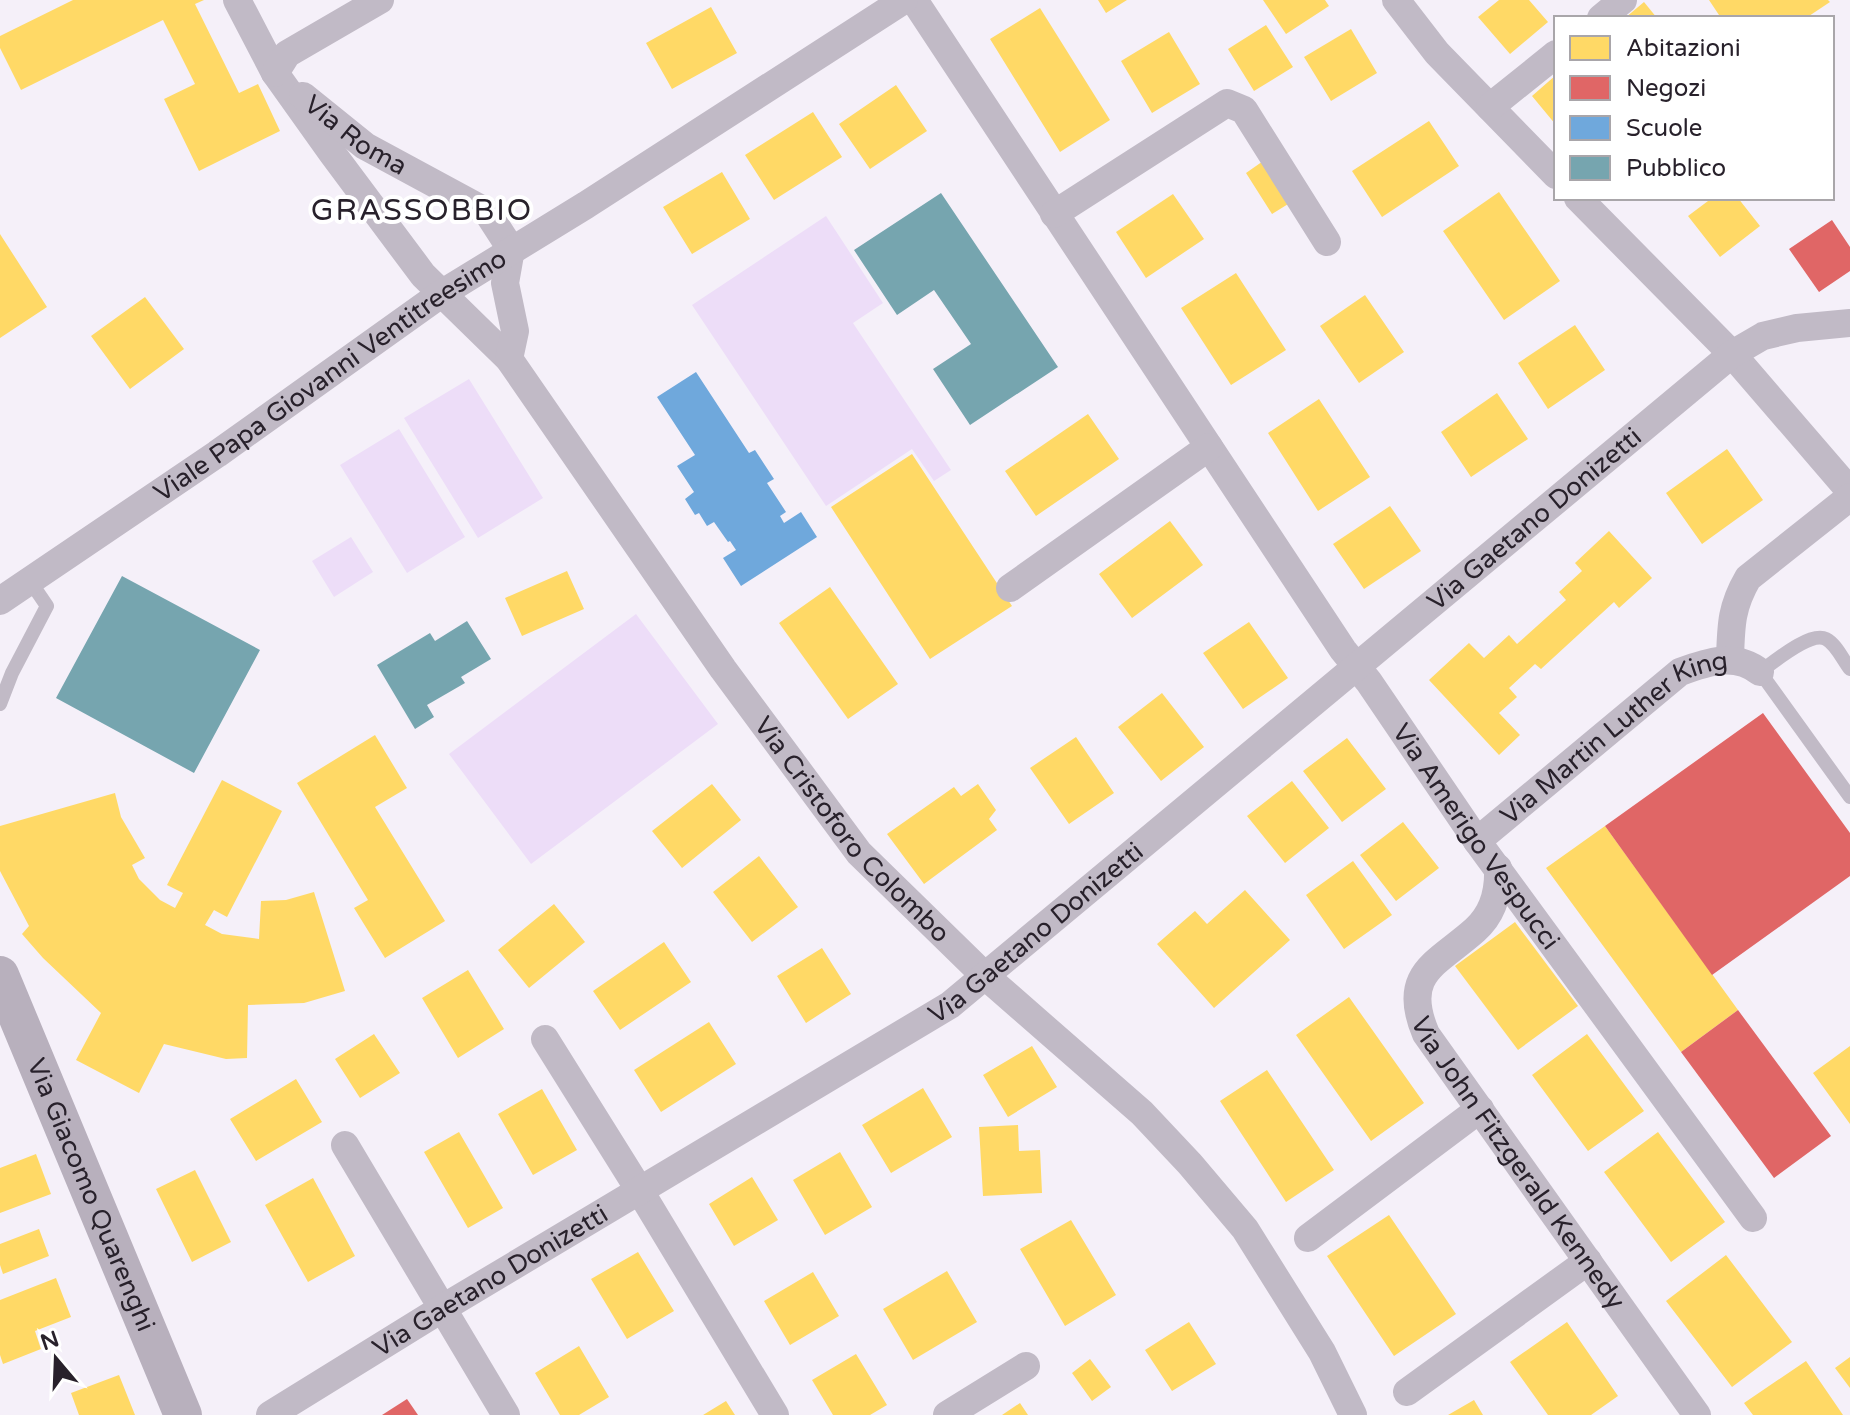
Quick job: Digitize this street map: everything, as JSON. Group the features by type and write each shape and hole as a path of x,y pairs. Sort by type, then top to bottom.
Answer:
{"street":[{"name":"Via Roma","path":"237,0 275,73 423,275 441,294"},
{"path":"275,73 287,54 380,0"},
{"name":"Viale Papa Giovanni Ventitreesimo","path":"0,601 217,454 441,294 586,205 904,0"},
{"name":"Via Amerigo Vespucci","path":"914,0 1357,667 1477,841 1753,1218"},
{"path":"1396,0 1437,53 1554,173"},
{"path":"1603,16 1623,0"},
{"path":"1490,107 1554,56"},
{"name":"Via Roma","path":"275,73 365,146 487,212 511,249"},
{"path":"1054,214 1227,103 1244,110 1327,242"},
{"path":"1580,200 1732,354 1850,494 1748,578 1737,596 1732,613 1730,659"},
{"path":"509,359 515,331 505,283 511,249"},
{"name":"Via Cristoforo Colombo","path":"441,294 509,359 723,669 851,842 984,975 1142,1113 1245,1229 1322,1352 1353,1415"},
{"name":"Via Gaetano Donizetti","path":"270,1415 950,1005 1732,354 1763,336 1797,328 1850,323"},
{"path":"1010,588 1209,447"},
{"name":"Via Martin Luther King","path":"1477,841 1680,672 1703,663 1730,659 1748,662 1760,672"},
{"name":"Via John Fitzgerald Kennedy","path":"1498,868 1498,887 1493,905 1485,917 1477,928 1430,965 1418,989 1418,1015 1426,1034 1697,1415"},
{"name":"Via Giacomo Quarenghi","path":"0,975 183,1415"},
{"path":"545,1039 775,1415"},
{"path":"1308,1238 1480,1109"},
{"path":"345,1145 506,1415"},
{"path":"1407,1392 1588,1261"},
{"path":"947,1415 1026,1366"}],"lane":[{"path":"0,704 12,673 47,606 30,581"},
{"name":"Via Martin Luther King","path":"1850,669 1831,643 1823,637 1811,637 1760,672 1850,797"}],"shaded area":[{"path":"826,216 883,303 853,323 951,470 934,481 912,449 826,506 692,305"},
{"path":"469,379 543,498 478,538 404,418"},
{"path":"399,429 465,537 407,573 340,465"},
{"path":"351,537 373,572 334,597 312,561"},
{"path":"636,614 718,724 531,864 449,754"}],"building: Abitazioni":[{"path":"73,0 204,0 195,4 239,93 258,84 280,131 199,171 164,99 195,84 163,20 21,90 0,48 0,36"},
{"path":"1098,0 1127,0 1106,13"},
{"path":"1263,0 1325,0 1329,6 1286,34"},
{"path":"1499,0 1529,0 1548,22 1510,54 1478,17"},
{"path":"1709,0 1830,2 1809,16 1720,16"},
{"path":"1644,2 1655,16 1627,16"},
{"path":"711,7 737,53 672,89 646,43"},
{"path":"1040,8 1110,120 1060,152 990,39"},
{"path":"1266,25 1293,67 1254,91 1228,49"},
{"path":"1351,29 1377,73 1331,101 1304,57"},
{"path":"1169,32 1200,84 1152,113 1121,61"},
{"path":"1554,77 1554,123 1532,96"},
{"path":"896,85 927,131 870,169 839,124"},
{"path":"813,112 842,157 774,200 745,155"},
{"path":"1429,121 1459,166 1382,217 1352,171"},
{"path":"1266,159 1293,201 1272,214 1246,173"},
{"path":"722,172 750,219 692,254 663,207"},
{"path":"1499,192 1560,281 1504,320 1443,231"},
{"path":"1173,194 1204,239 1146,278 1116,232"},
{"path":"1709,200 1740,200 1760,226 1720,257 1688,216"},
{"path":"0,234 47,307 0,338"},
{"path":"1236,273 1286,350 1231,385 1181,308"},
{"path":"1365,295 1404,352 1359,383 1320,326"},
{"path":"145,297 184,349 130,389 91,336"},
{"path":"1575,325 1605,370 1548,409 1518,363"},
{"path":"1497,393 1528,439 1471,477 1441,432"},
{"path":"1319,399 1370,477 1318,511 1268,433"},
{"path":"1088,414 1119,459 1036,516 1005,471"},
{"path":"1727,449 1763,500 1702,544 1666,493"},
{"path":"912,454 1012,606 930,659 831,507"},
{"path":"1390,506 1421,551 1364,589 1333,544"},
{"path":"1170,521 1203,565 1132,618 1099,574"},
{"path":"1609,531 1652,578 1619,608 1614,602 1541,669 1535,664 1509,688 1517,697 1499,713 1520,735 1499,755 1429,680 1469,643 1484,658 1509,635 1517,644 1566,600 1559,592 1582,571 1575,563"},
{"path":"567,571 584,609 522,636 505,598"},
{"path":"830,587 898,684 848,719 779,623"},
{"path":"1249,622 1288,678 1243,709 1203,653"},
{"path":"1162,693 1204,747 1161,781 1118,727"},
{"path":"375,735 407,788 375,807 445,921 385,958 354,908 368,900 297,783"},
{"path":"1076,737 1114,793 1069,824 1030,768"},
{"path":"1347,738 1386,789 1342,822 1303,771"},
{"path":"222,780 282,811 227,917 214,910 205,925 222,934 259,939 261,901 286,900 314,892 345,991 304,1003 248,1005 247,1058 226,1059 164,1044 139,1093 76,1060 101,1013 22,934 29,926 0,871 0,826 115,793 121,817 145,858 132,865 139,879 160,900 175,908 183,893 167,885"},
{"path":"1292,781 1329,828 1285,863 1247,816"},
{"path":"712,784 741,820 682,868 652,831"},
{"path":"978,784 996,810 989,819 997,830 924,884 887,834 954,787 961,796"},
{"path":"1403,822 1439,868 1396,901 1360,855"},
{"path":"1605,826 1738,1010 1681,1052 1546,868"},
{"path":"759,856 798,907 752,942 713,892"},
{"path":"1353,861 1392,915 1344,949 1306,895"},
{"path":"1245,890 1290,940 1214,1008 1157,944 1195,911 1207,924"},
{"path":"554,904 585,942 529,988 498,950"},
{"path":"1515,922 1578,1006 1518,1050 1455,966"},
{"path":"664,942 691,982 620,1030 593,991"},
{"path":"822,948 851,994 806,1023 777,976"},
{"path":"468,970 504,1029 458,1058 422,998"},
{"path":"1349,997 1424,1103 1371,1141 1296,1035"},
{"path":"709,1022 736,1064 661,1112 634,1070"},
{"path":"374,1034 400,1073 360,1098 335,1059"},
{"path":"1587,1034 1644,1111 1588,1151 1532,1075"},
{"path":"1032,1046 1057,1087 1008,1117 983,1075"},
{"path":"1850,1046 1850,1124 1813,1073"},
{"path":"1267,1070 1334,1170 1286,1202 1220,1101"},
{"path":"296,1079 322,1122 256,1161 230,1119"},
{"path":"923,1088 952,1137 891,1173 862,1125"},
{"path":"542,1089 577,1150 533,1175 498,1114"},
{"path":"1018,1125 1019,1151 1040,1150 1042,1193 983,1196 979,1127"},
{"path":"459,1132 503,1208 468,1228 424,1152"},
{"path":"1658,1132 1725,1222 1671,1262 1604,1172"},
{"path":"840,1152 872,1207 825,1235 793,1180"},
{"path":"36,1154 51,1194 0,1213 0,1168"},
{"path":"195,1170 231,1242 192,1262 156,1189"},
{"path":"752,1177 778,1220 734,1246 709,1204"},
{"path":"313,1178 355,1256 308,1282 265,1205"},
{"path":"1389,1215 1456,1314 1394,1356 1327,1256"},
{"path":"1071,1220 1116,1295 1065,1326 1020,1249"},
{"path":"39,1229 49,1256 3,1274 0,1244"},
{"path":"638,1252 674,1311 627,1339 591,1279"},
{"path":"1726,1255 1792,1342 1732,1387 1666,1301"},
{"path":"947,1271 977,1322 913,1360 883,1309"},
{"path":"813,1272 839,1316 790,1345 764,1301"},
{"path":"56,1278 71,1317 35,1331 41,1349 3,1364 0,1355 0,1300"},
{"path":"1189,1322 1216,1364 1172,1391 1145,1350"},
{"path":"1567,1322 1618,1396 1591,1415 1548,1415 1510,1362"},
{"path":"579,1346 609,1397 579,1415 560,1415 535,1373"},
{"path":"856,1354 887,1405 870,1415 833,1415 812,1380"},
{"path":"1850,1357 1850,1388 1835,1368"},
{"path":"1090,1359 1111,1387 1092,1401 1072,1373"},
{"path":"1806,1361 1843,1415 1753,1415 1744,1403"},
{"path":"119,1375 135,1415 79,1415 71,1393"},
{"path":"1474,1400 1483,1415 1448,1415"},
{"path":"726,1401 735,1415 703,1415"},
{"path":"1020,1403 1028,1415 1002,1415"}],"building: Negozi":[{"path":"1832,220 1850,247 1850,271 1819,292 1789,249"},
{"path":"1763,713 1850,833 1850,876 1712,975 1605,826"},
{"path":"1738,1010 1831,1136 1774,1178 1681,1052"},
{"path":"407,1399 418,1415 382,1415"}],"building: Scuole":[{"path":"696,372 749,453 755,450 774,479 767,483 786,512 780,516 784,523 801,512 817,537 741,586 723,558 736,550 714,522 707,526 699,513 695,515 685,499 694,492 677,466 695,455 657,397"}],"building: Pubblico":[{"path":"941,193 1058,367 970,425 933,369 971,344 934,290 897,315 854,250"},
{"path":"122,576 260,650 194,773 56,698"},
{"path":"467,621 491,659 461,677 465,683 427,705 434,717 415,729 377,665 430,633 435,641"}],"district":[{"name":"GRASSOBBIO","path":"422,210"}]}
